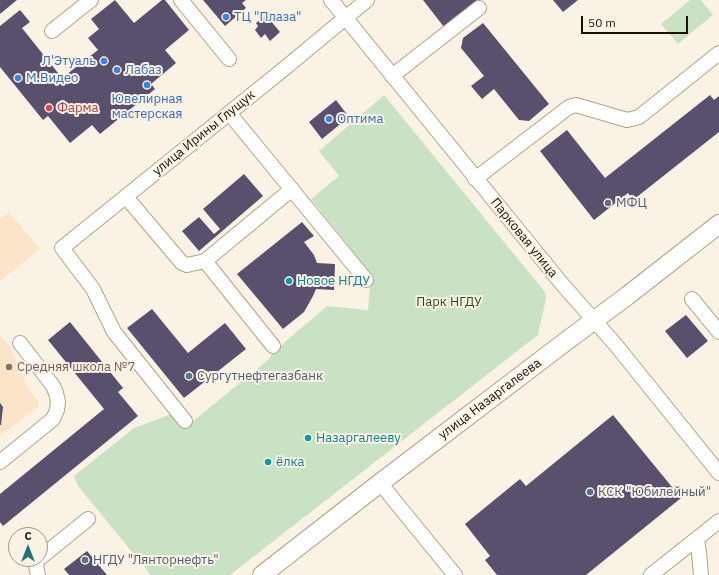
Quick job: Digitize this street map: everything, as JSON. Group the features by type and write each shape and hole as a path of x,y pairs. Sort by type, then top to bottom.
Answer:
{"main road":[{"name":"улица Назаргалеева","path":"262,575 719,224"}],"street":[{"path":"52,31 91,0"},
{"path":"181,0 229,59"},
{"name":"Парковая улица","path":"331,0 475,179 562,284 615,344 719,473"},
{"name":"улица Ирины Глущук","path":"186,421 114,332 93,289 62,248 367,0"},
{"path":"392,76 479,8"},
{"path":"475,179 569,107 576,105 627,120 639,117 719,54"},
{"path":"229,113 366,280"},
{"path":"126,197 182,263 187,265 205,261 292,189"},
{"path":"205,261 273,346"},
{"path":"692,299 719,332"},
{"path":"0,462 53,419 57,410 58,402 53,386 20,343"},
{"path":"380,483 455,575"},
{"path":"48,551 88,519"},
{"path":"651,575 719,522"},
{"path":"696,539 701,575"}],"shaded area":[{"path":"9,212 40,249 0,281 0,219"},
{"name":"Средняя школа №7","path":"0,335 10,347 27,386 38,401 38,407 0,436"}],"green space":[{"path":"690,0 701,0 713,15 678,44 661,24"},
{"name":"Парк НГДУ","path":"384,95 545,292 546,299 538,335 230,575 151,575 78,486 74,476 134,428 174,413 186,427 269,359 273,352 327,306 368,310 371,274 311,199 339,176 319,151"}],"building":[{"path":"0,0 17,0 0,14"},
{"path":"115,0 134,23 162,0 165,0 189,30 165,50 176,63 151,84 155,89 100,134 92,125 70,143 48,116 43,120 0,67 0,26 20,10 30,22 22,28 62,78 98,50 88,38 99,29 91,19"},
{"name":"ТЦ \"Плаза\"","path":"203,0 246,0 242,3 246,8 225,26"},
{"path":"423,0 477,0 444,27"},
{"path":"553,0 578,0 563,12"},
{"path":"266,15 280,32 270,41 265,34 261,38 255,30 258,26 256,23"},
{"path":"483,23 549,104 529,121 519,120 494,89 482,99 471,86 484,76 461,48 463,38"},
{"path":"710,95 714,100 719,96 719,132 633,200 628,193 594,220 540,151 567,130 605,178"},
{"name":"Оптима","path":"336,100 349,117 322,139 309,122"},
{"path":"244,174 263,196 199,251 182,231 199,217 214,234 220,229 203,209"},
{"name":"Новое НГДУ","path":"302,222 314,236 304,242 314,255 317,263 335,264 334,290 316,289 304,312 283,329 237,274"},
{"name":"Сургутнефтегазбанк","path":"152,309 188,353 225,323 246,349 184,398 127,328"},
{"path":"686,315 708,341 687,358 665,331"},
{"path":"70,322 123,388 118,392 138,416 3,526 0,522 0,494 104,409 48,340"},
{"path":"0,403 3,407 1,425 0,425"},
{"name":"КСК \"Юбилейный\"","path":"613,415 681,498 586,575 497,575 485,560 490,556 465,524 520,479 526,486"},
{"name":"НГДУ \"Лянторнефть\"","path":"87,551 107,575 69,575 64,569"}],"place":[{"name":"ТЦ \"Плаза\"","path":"226,17"},
{"name":"Л'Этуаль","path":"104,61"},
{"name":"Лабаз","path":"117,70"},
{"name":"М.Видео","path":"18,78"},
{"name":"Ювелирная мастерская","path":"147,85"},
{"name":"Фарма","path":"49,108"},
{"name":"Оптима","path":"329,119"},
{"name":"МФЦ","path":"608,203"},
{"name":"Новое НГДУ","path":"289,281"},
{"name":"Средняя школа №7","path":"9,367"},
{"name":"Сургутнефтегазбанк","path":"189,376"},
{"name":"Назаргалееву","path":"308,438"},
{"name":"ёлка","path":"268,462"},
{"name":"КСК \"Юбилейный\"","path":"590,492"},
{"name":"НГДУ \"Лянторнефть\"","path":"85,560"}]}
